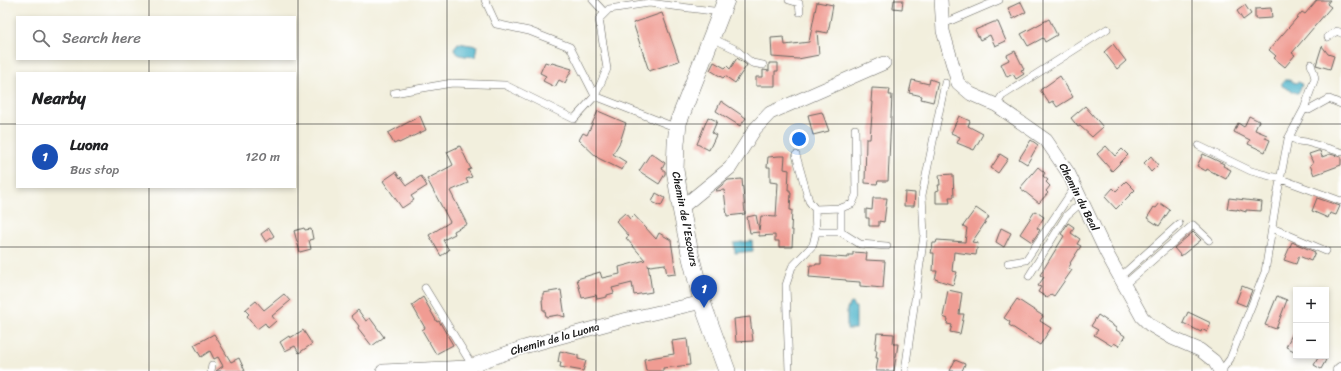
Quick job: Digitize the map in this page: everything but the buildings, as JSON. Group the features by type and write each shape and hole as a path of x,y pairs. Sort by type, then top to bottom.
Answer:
{"street":[{"name":"Chemin du Beal","path":"941,0 943,32 958,83 971,94 996,105 1046,140 1069,174 1106,252 1142,318 1150,325 1172,338 1200,350 1214,361 1220,371"},
{"name":"Chemin de l'Escours","path":"724,6 678,123 675,170 691,258 708,321 727,371"},
{"path":"681,208 730,168 756,129 770,113 884,63"},
{"name":"Chemin de la Luona","path":"383,371 472,365 524,347 623,320 703,302"}],"lane":[{"path":"485,0 496,24 529,31 570,47 594,96 678,128"},
{"path":"593,0 605,13"},
{"path":"789,0 799,3 800,12"},
{"path":"943,24 999,0"},
{"path":"394,93 452,83 505,85 574,119 594,96 607,69 600,20 609,9 648,3 724,6"},
{"path":"996,105 1002,96 1107,29"},
{"path":"1328,37 1337,31 1341,33"},
{"path":"711,38 736,49 752,63 763,65"},
{"path":"1220,371 1230,359 1265,272 1281,179 1290,137 1304,109 1314,78 1311,64"},
{"path":"905,371 924,235 922,195 945,83"},
{"path":"1304,109 1309,110 1330,99 1341,104"},
{"path":"815,209 841,208 852,204 856,196 855,129"},
{"path":"1290,137 1298,141 1341,152"},
{"path":"1199,146 1251,171 1281,179 1341,201"},
{"path":"789,371 786,285 792,267 813,245 816,232 815,209 809,201 796,155"},
{"path":"1008,263 1026,260 1075,187"},
{"path":"1029,276 1067,215 1082,202"},
{"path":"841,208 841,232"},
{"path":"1122,281 1179,224"},
{"path":"1122,281 1193,226 1209,240"},
{"path":"1272,228 1326,251"},
{"path":"816,232 841,232 860,244 887,246"},
{"path":"425,288 472,365"}],"water":[{"path":"458,43 477,46 475,57 459,55 454,48"},
{"path":"1284,80 1301,83 1302,86 1298,93 1282,86"},
{"path":"752,241 753,251 735,253 734,243"},
{"path":"851,303 854,307 856,307 856,329 847,329 847,308"}],"place":[{"name":"Luona","path":"704,308"}]}
